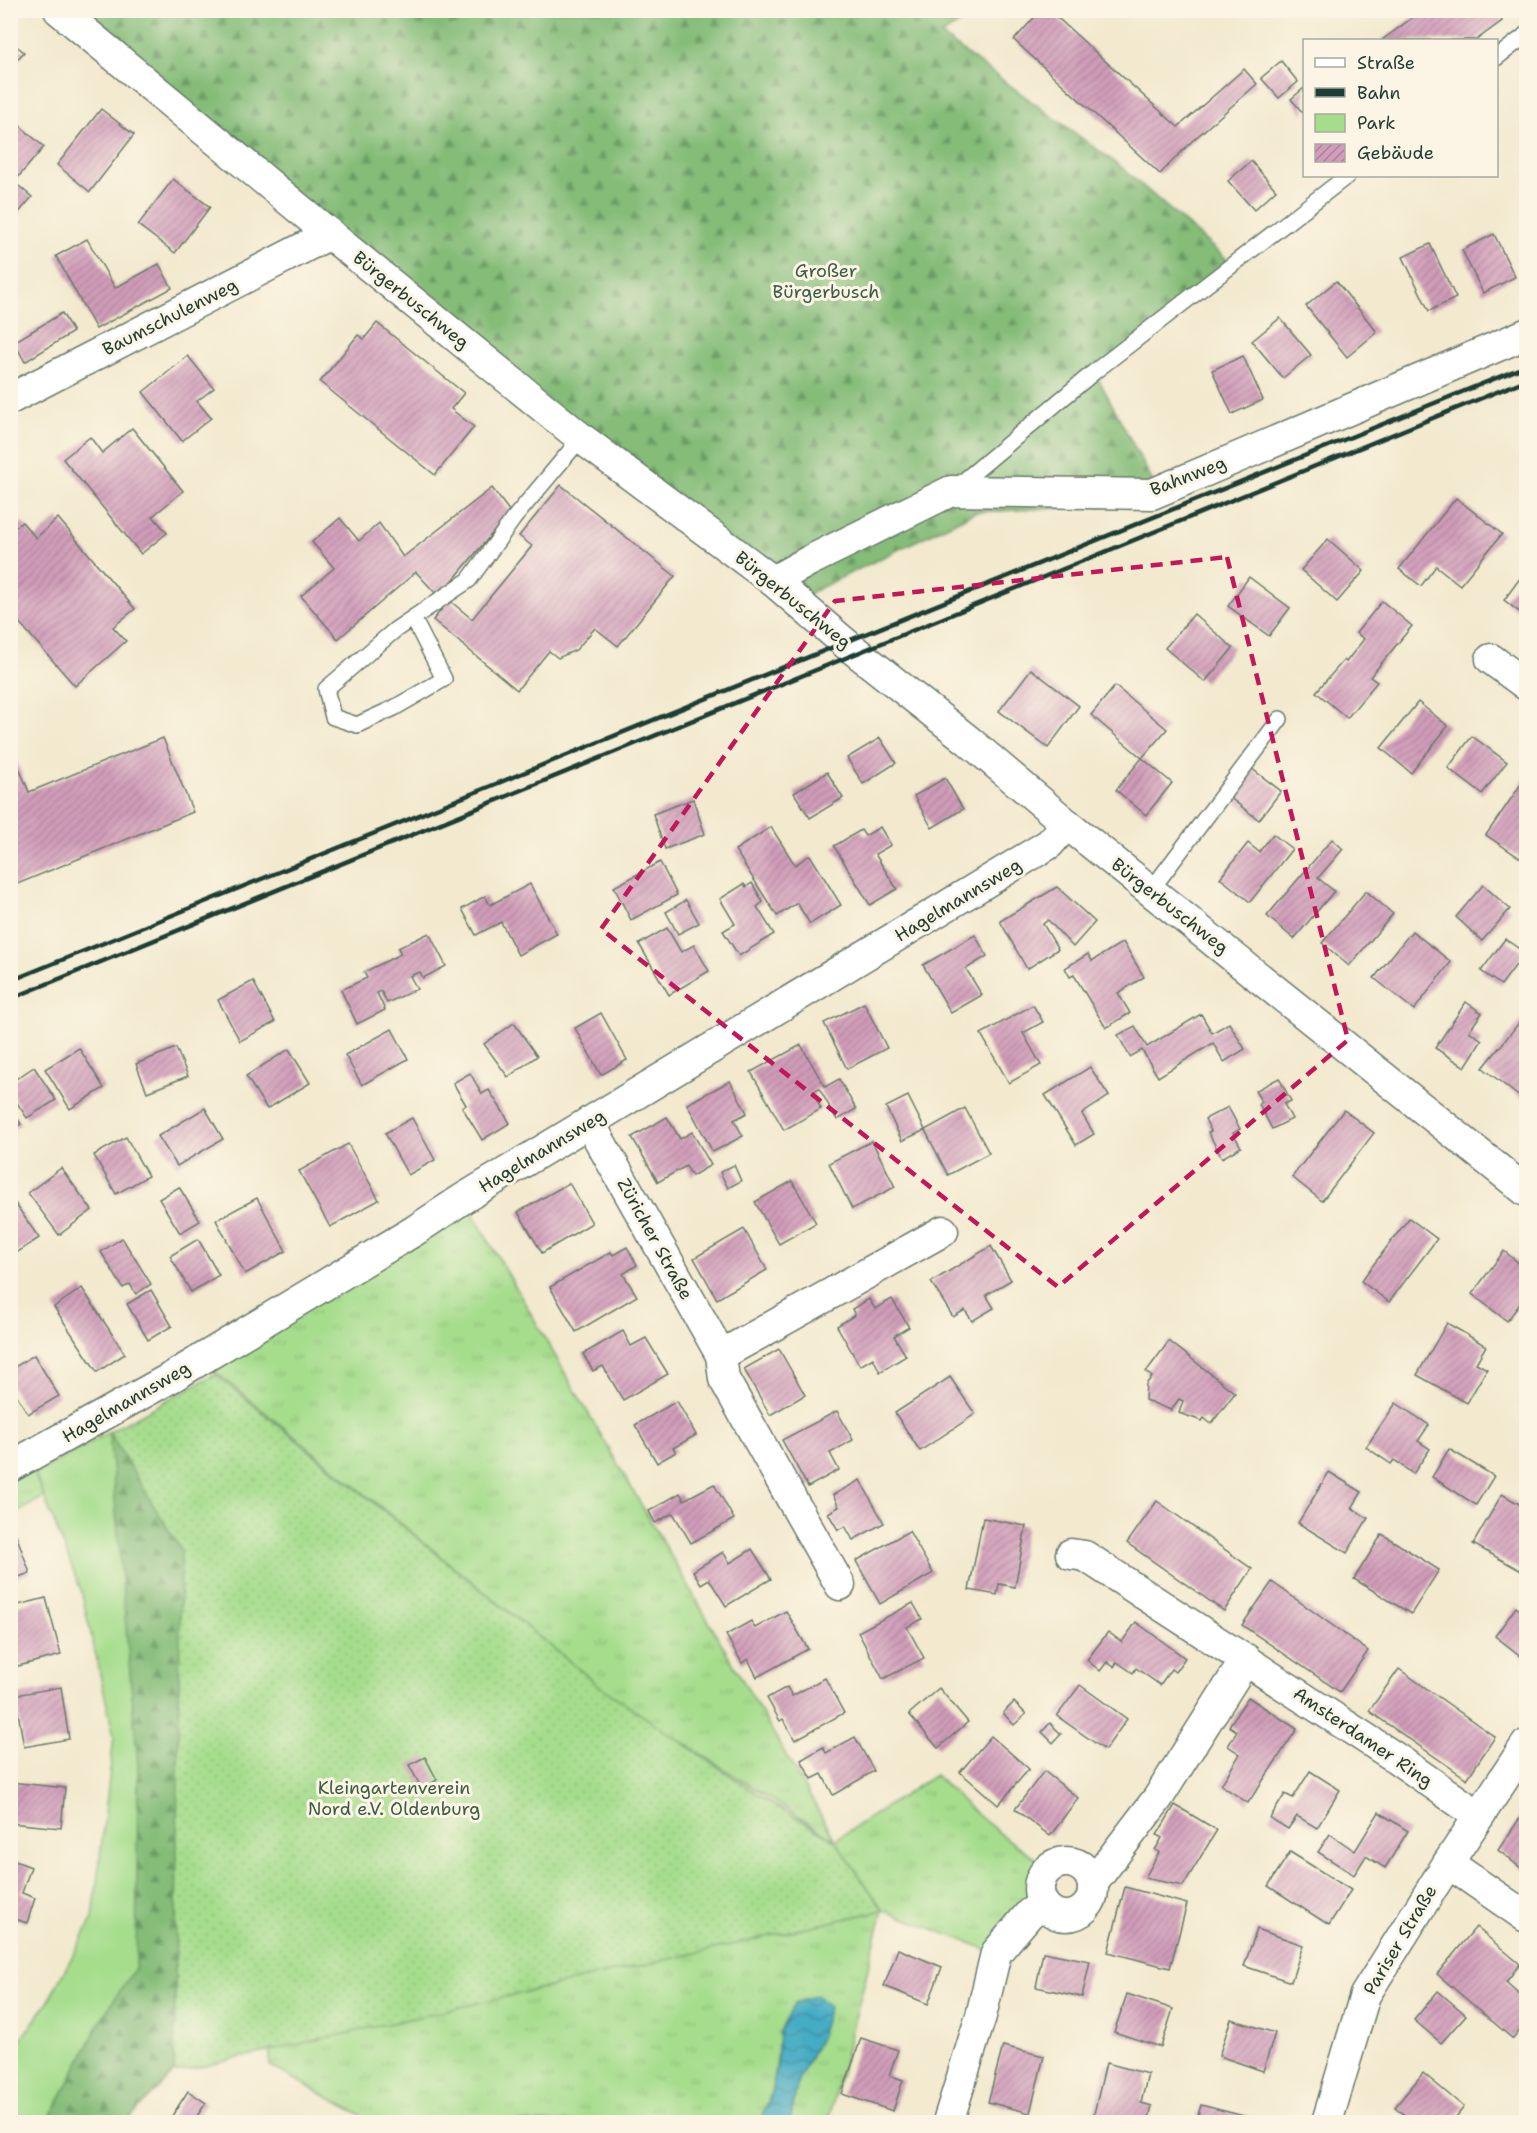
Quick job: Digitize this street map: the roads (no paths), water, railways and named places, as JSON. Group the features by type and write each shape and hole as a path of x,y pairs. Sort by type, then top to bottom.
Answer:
{"street":[{"name":"Bürgerbuschweg","path":"59,10 581,438 773,581 845,643 969,741 1067,824 1527,1191"},
{"name":"Baumschulenweg","path":"10,399 330,234"},
{"name":"Bahnweg","path":"773,581 951,490 1152,494 1527,334"},
{"path":"1491,659 1527,685"},
{"name":"Hagelmannsweg","path":"10,1467 172,1377 414,1231 464,1198 1040,850 1049,844 1067,824"},
{"name":"Züricher Straße","path":"590,1122 721,1355 724,1379 840,1585"},
{"path":"721,1355 943,1231"},
{"name":"Amsterdamer Ring","path":"1071,1554 1085,1556 1246,1659 1479,1816"},
{"path":"1093,1883 1158,1798 1246,1659"},
{"name":"Pariser Straße","path":"1327,2122 1365,1995 1448,1863 1527,1745"},
{"path":"1058,1862 1076,1863 1089,1874 1093,1883 1091,1901 1077,1914 1059,1916 1044,1905 1038,1888 1040,1880 1050,1866 1058,1862"},
{"path":"1448,1863 1527,1917"},
{"path":"948,2122 981,2016 996,1953 1030,1913 1044,1905"}],"lane":[{"path":"1498,57 1527,35"},
{"path":"951,490 1094,372 1346,177"},
{"path":"413,618 444,679 394,708 357,725 333,717 326,689 413,618 469,580 514,518 581,438"},
{"path":"1151,890 1280,719"}],"water":[{"path":"817,1995 829,2007 819,2040 798,2081 790,2122 759,2122 769,2103 777,2067 779,2033 795,2003"}],"railway":[{"path":"10,981 1526,366"},
{"path":"10,999 1526,380"}],"park label":[{"name":"Großer Bürgerbusch","path":"826,281"},
{"name":"Kleingartenverein Nord e.V. Oldenburg","path":"394,1798"}]}
